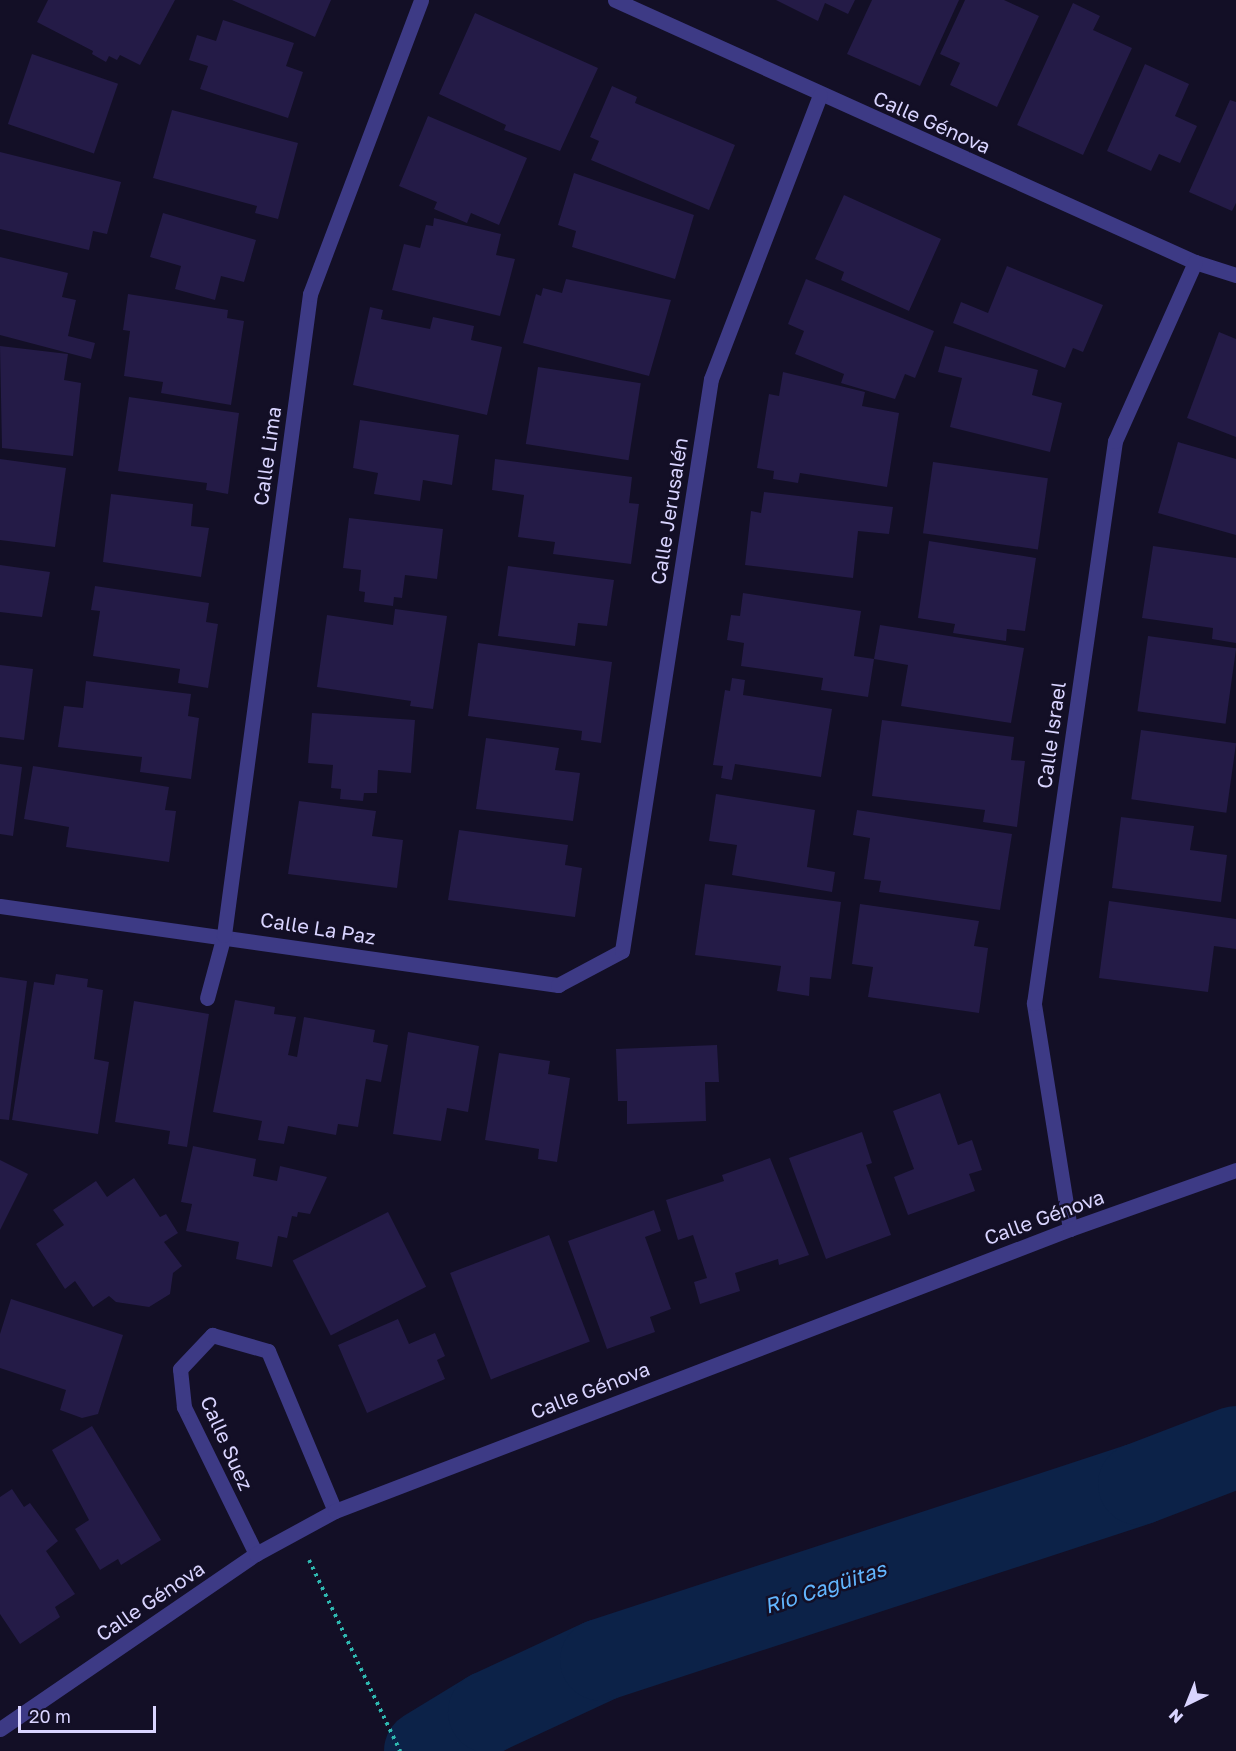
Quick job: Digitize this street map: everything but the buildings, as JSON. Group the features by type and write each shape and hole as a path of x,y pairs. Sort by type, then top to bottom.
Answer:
{"street":[{"name":"Calle Lima","path":"207,998 224,935 310,294 421,0"},
{"name":"Calle Génova","path":"615,0 820,95 1195,262 1236,275"},
{"name":"Calle Jerusalén","path":"622,951 711,379 820,95"},
{"name":"Calle Israel","path":"1070,1229 1034,1003 1115,441 1195,262"},
{"name":"Calle La Paz","path":"0,906 224,935 558,985 622,951"},
{"name":"Calle Génova","path":"0,1729 256,1554 335,1510 1070,1229 1236,1170"},
{"name":"Calle Suez","path":"256,1554 184,1407 180,1369 212,1335 268,1351 335,1510"}],"path":[{"path":"295,1532 400,1751"}],"waterway":[{"name":"Río Cagüitas","path":"425,1751 489,1712 601,1660 1139,1484 1236,1447"}]}
